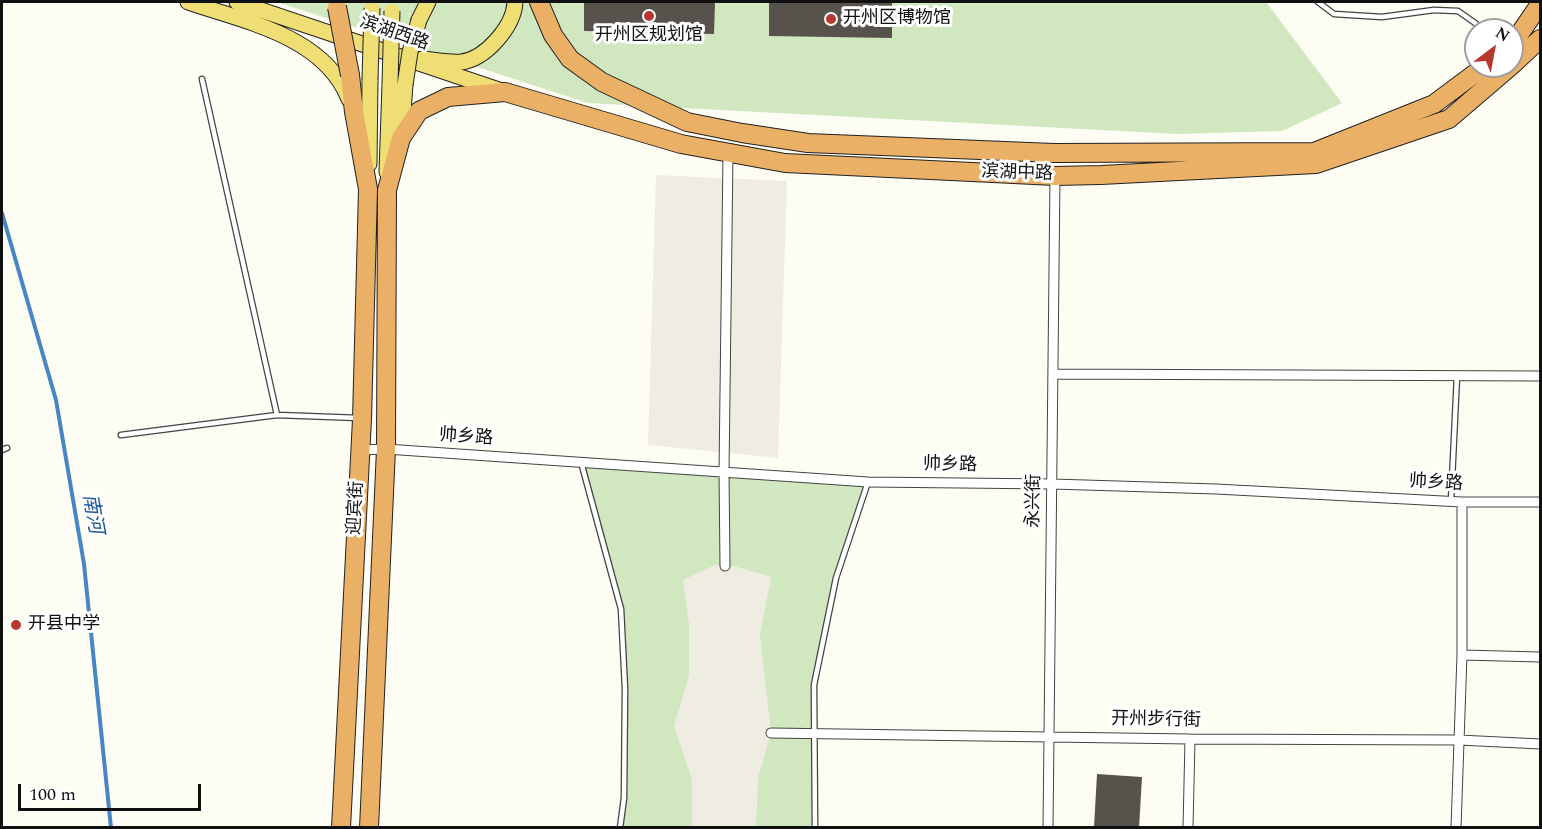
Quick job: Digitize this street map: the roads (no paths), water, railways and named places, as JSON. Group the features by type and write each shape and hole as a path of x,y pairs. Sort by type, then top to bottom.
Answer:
{"highway":[{"name":"滨湖中路","path":"539,2 552,35 570,59 602,82 687,122 742,133 808,142 1054,153 1314,152 1434,104 1469,78"},
{"name":"迎宾街","path":"336,4 368,189 362,419 341,828"},
{"path":"1524,27 1540,4"},
{"name":"滨湖中路","path":"1524,54 1540,39"},
{"name":"滨湖中路","path":"505,92 681,144 785,163 1055,176 1317,164 1449,119 1498,78"},
{"name":"迎宾街","path":"369,828 386,449 387,190 401,138 419,111 448,97 505,92"}],"main road":[{"path":"188,2 267,29 297,42 320,58 342,83 354,112"},
{"path":"387,190 397,85 419,20 428,2"},
{"path":"402,58 462,62 478,56 490,47 504,30 515,7 515,2"},
{"name":"滨湖西路","path":"245,3 505,92"},
{"path":"368,189 372,5"},
{"path":"392,6 401,138"}],"street":[{"path":"725,566 723,472 728,154"},
{"name":"永兴街","path":"1048,828 1055,176"},
{"path":"1053,374 1540,376"},
{"name":"帅乡路","path":"360,450 386,449 868,482 1052,484 1216,489 1462,502 1540,502"},
{"path":"1456,828 1462,655 1462,502"},
{"path":"1462,655 1540,657"},
{"name":"开州步行街","path":"771,733 1459,740 1540,744"},
{"path":"1188,828 1190,739"}],"lane":[{"path":"1318,2 1334,14 1382,17 1434,10 1458,11 1468,18"},
{"path":"202,79 277,415"},
{"path":"1451,501 1457,376"},
{"path":"121,435 277,415 362,419"},
{"path":"581,462 621,609 625,689 624,798 620,828"},
{"path":"815,828 813,685 836,578 868,482"}],"waterway":[{"name":"南河","path":"2,213 56,400 84,564 111,828"}],"place":[{"name":"开州区规划馆","path":"649,16"},
{"name":"开州区博物馆","path":"831,19"},
{"name":"开县中学","path":"16,625"}]}
